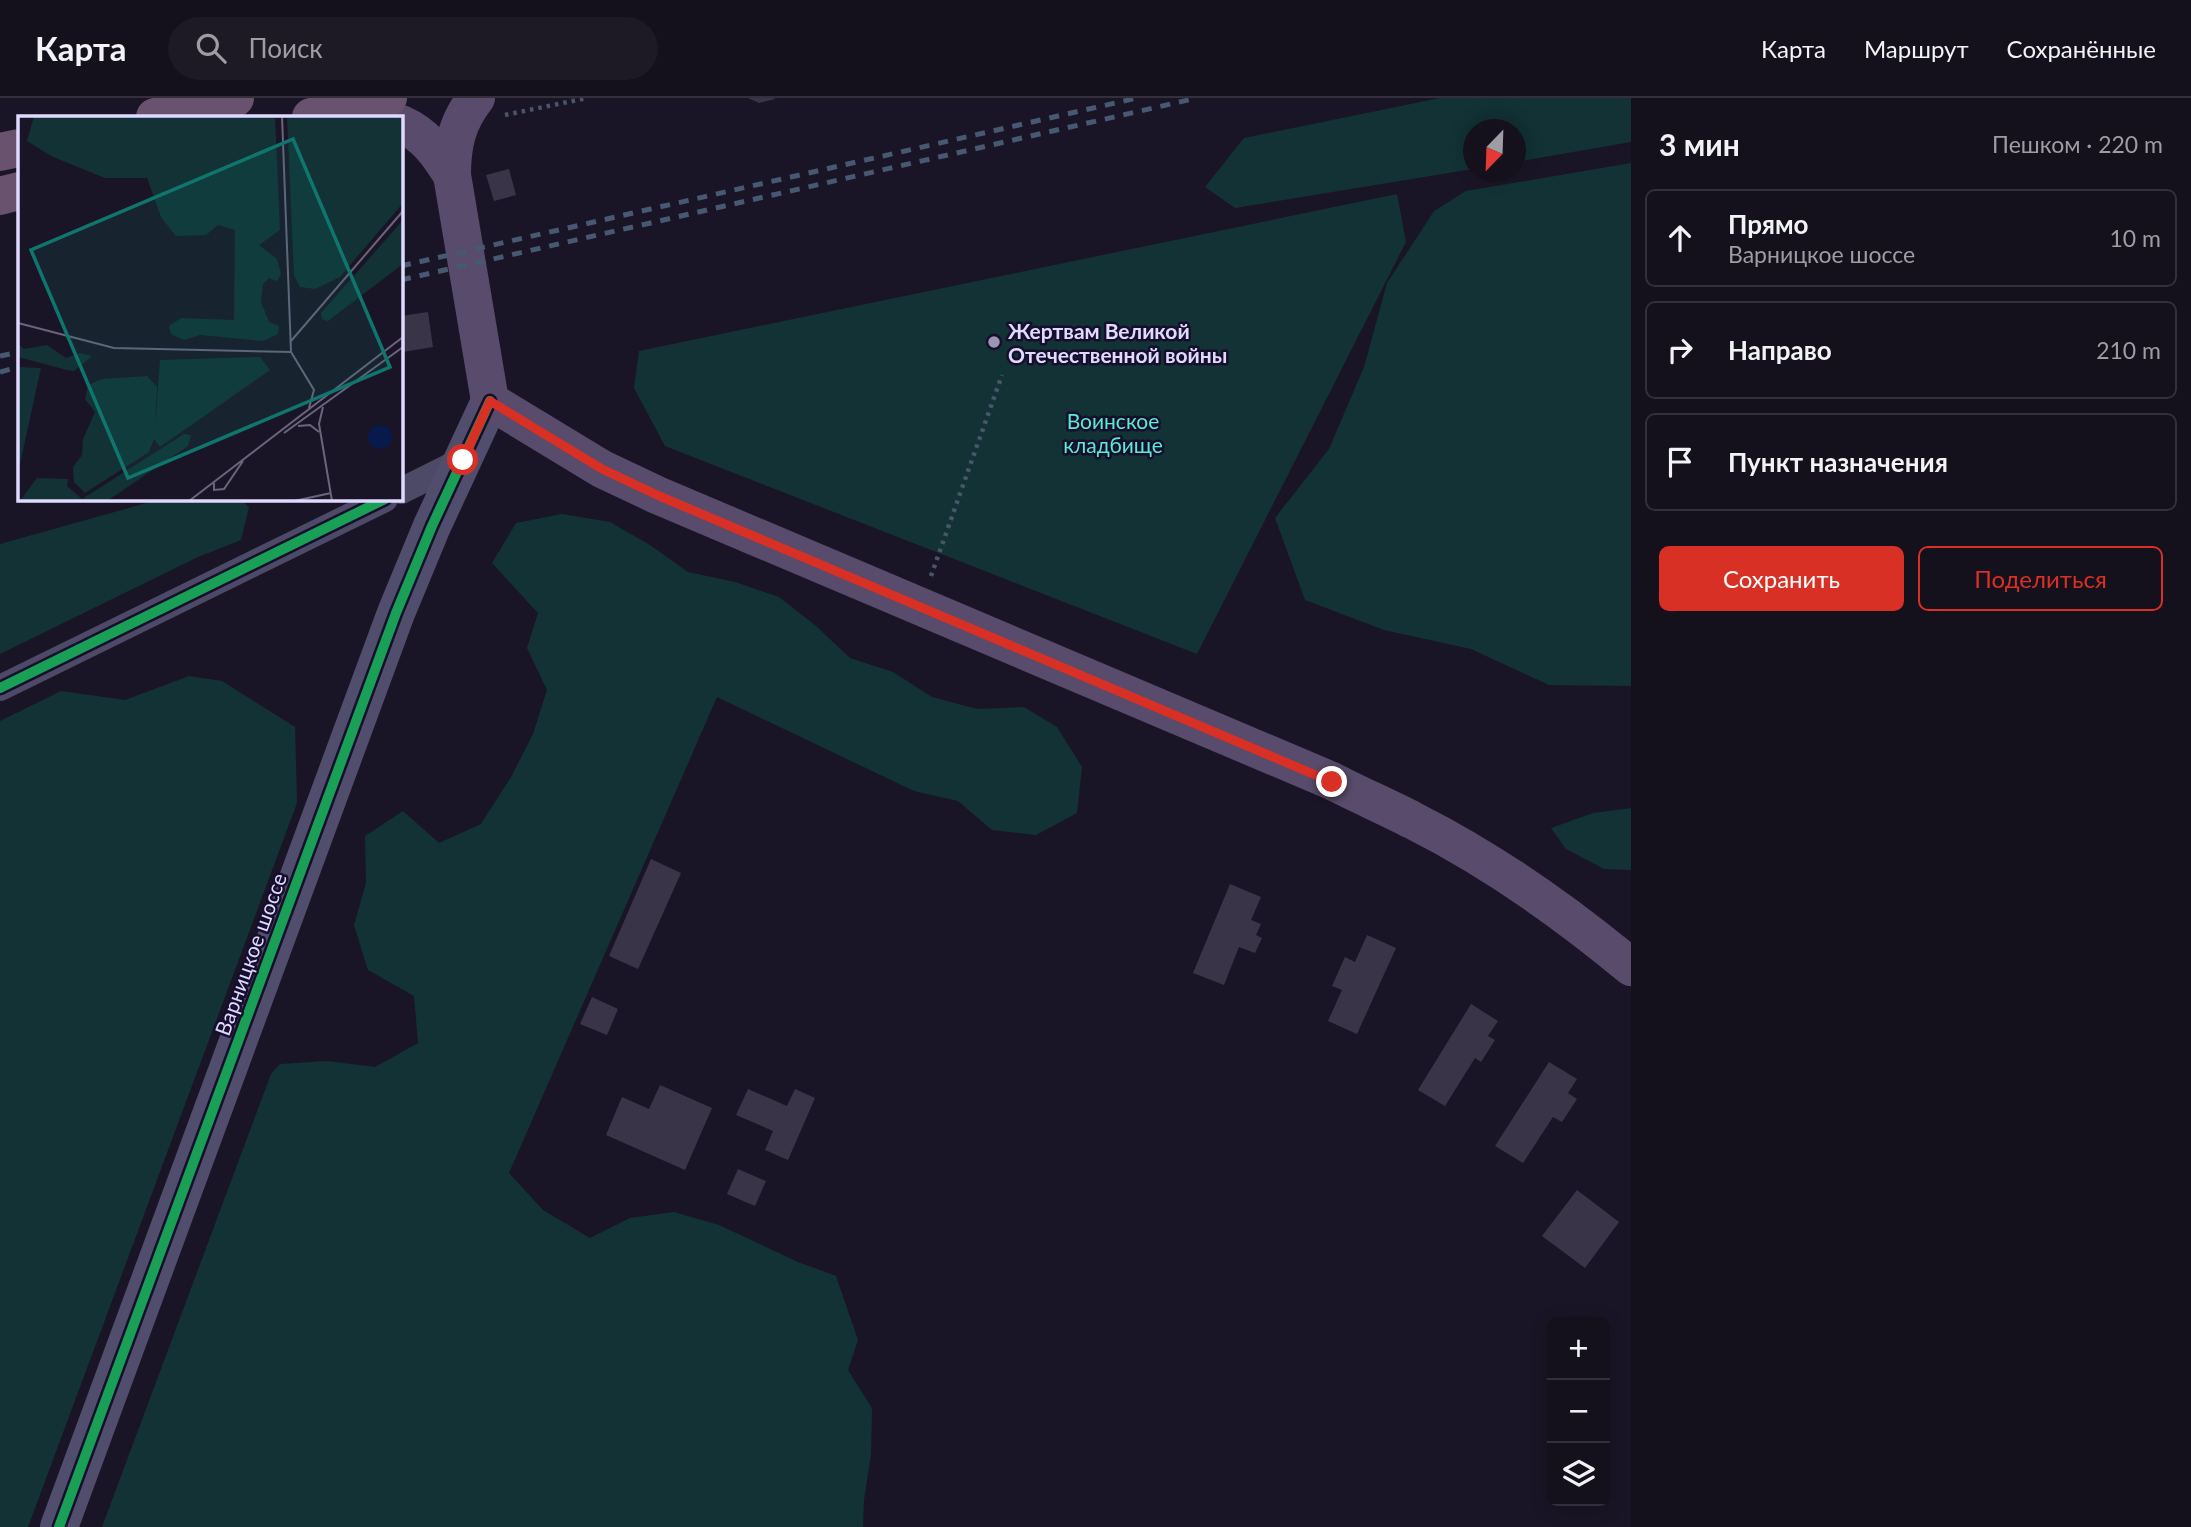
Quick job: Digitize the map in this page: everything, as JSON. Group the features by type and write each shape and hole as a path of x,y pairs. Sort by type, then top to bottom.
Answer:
{"highway":[{"path":"159,116 235,98"},
{"path":"317,116 388,98"},
{"path":"0,152 18,148"},
{"path":"0,196 18,191"}],"main road":[{"path":"468,111 452,152 452,175 490,401 602,469 657,495 1332,782 1415,821 1497,869 1594,936 1631,967"},
{"path":"402,125 425,137 452,175"}],"street":[{"name":"Варницкое шоссе","path":"59,1527 396,613 432,526 490,401"},
{"path":"402,490 463,460"},
{"path":"0,688 382,500"}],"path":[{"path":"468,111 587,98"},
{"path":"920,607 1002,375"}],"green space":[{"path":"1440,98 1631,98 1631,142 1526,160 1526,119 1463,119 1463,171 1235,208 1205,187 1244,138"},
{"path":"1631,163 1631,686 1549,685 1471,649 1384,630 1305,600 1275,518 1329,449 1364,367 1387,283 1434,211 1466,191"},
{"name":"Воинское кладбище","path":"1397,194 1406,242 1197,654 665,446 634,388 639,351"},
{"path":"157,500 241,500 249,507 241,540 198,557 0,654 0,544"},
{"path":"562,514 610,522 650,545 688,572 735,582 779,597 816,626 850,658 893,672 932,697 977,709 1024,707 1057,727 1082,767 1077,813 1036,835 992,830 958,801 914,791 717,697 509,1173 543,1210 590,1238 630,1218 674,1212 719,1225 798,1262 836,1276 858,1340 848,1370 872,1408 871,1454 863,1527 102,1527 271,1074 280,1064 327,1061 375,1067 418,1043 414,996 368,970 354,925 366,883 365,836 403,811 439,843 481,824 511,777 533,734 547,690 527,648 538,613 492,563 516,523"},
{"path":"189,676 222,681 295,727 297,803 28,1527 0,1527 0,721 61,691 125,700"},
{"path":"1631,808 1631,870 1604,869 1566,849 1551,828 1593,813"}],"building":[{"path":"748,98 774,98 775,99 759,103"},
{"path":"509,169 516,195 494,201 486,175"},
{"path":"428,312 433,347 403,352 402,316"},
{"path":"651,859 681,873 638,969 609,956"},
{"path":"1230,884 1261,897 1251,920 1261,924 1256,935 1262,938 1255,953 1239,947 1224,985 1193,973"},
{"path":"1367,935 1396,948 1357,1034 1328,1021 1342,990 1332,986 1345,957 1355,962"},
{"path":"592,997 618,1009 607,1035 580,1024"},
{"path":"1471,1004 1498,1021 1488,1036 1495,1040 1481,1062 1475,1058 1445,1106 1418,1090"},
{"path":"1549,1062 1577,1079 1568,1093 1577,1099 1562,1122 1553,1117 1523,1163 1495,1146"},
{"path":"660,1085 712,1108 685,1170 606,1135 622,1097 649,1109"},
{"path":"748,1089 787,1106 795,1089 815,1098 788,1160 765,1150 773,1131 736,1115"},
{"path":"738,1169 766,1181 755,1206 727,1194"},
{"path":"1577,1190 1619,1222 1585,1268 1542,1236"}],"railway":[{"path":"402,266 1137,98"},
{"path":"402,280 1197,98"},
{"path":"0,356 18,352"},
{"path":"0,372 18,367"}],"cycle path":[{"path":"59,1527 396,613 432,526 490,401"},
{"path":"0,688 383,500"}],"place":[{"name":"Жертвам Великой Отечественной войны","path":"994,342"}],"route":[{"path":"463,460 490,401 602,469 657,495 1332,782"}]}
